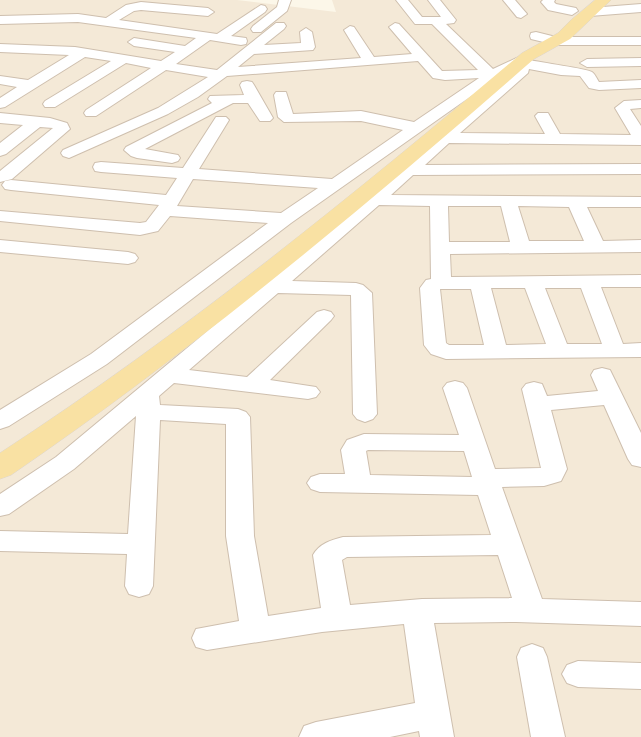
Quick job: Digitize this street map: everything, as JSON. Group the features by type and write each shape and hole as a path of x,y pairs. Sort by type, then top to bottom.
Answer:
{"main road":[{"path":"526,55 554,24 604,0"},
{"path":"0,468 92,406 221,310 494,77 526,55 556,41 582,12"}],"street":[{"path":"69,153 184,98 219,70 244,46 283,8 285,0"},
{"path":"402,0 419,21 450,20 434,0"},
{"path":"510,0 521,14"},
{"path":"549,0 547,2 552,7 582,12 641,8"},
{"path":"50,104 118,55 152,45 213,9 112,6"},
{"path":"30,7 75,7"},
{"path":"45,22 50,7"},
{"path":"118,55 120,31 130,8"},
{"path":"91,113 186,50 213,37 261,9"},
{"path":"622,10 641,22"},
{"path":"582,12 625,42"},
{"path":"582,12 599,43"},
{"path":"0,20 45,22 95,31 154,29"},
{"path":"436,21 494,77"},
{"path":"120,31 138,26 213,37 244,46 289,48 309,46 306,32"},
{"path":"228,52 244,46 280,26"},
{"path":"395,27 440,76 494,77"},
{"path":"350,30 370,61"},
{"path":"120,31 152,45 186,50"},
{"path":"526,55 556,41 641,42"},
{"path":"0,48 118,55 163,66 201,72 422,58"},
{"path":"289,48 289,67 292,83"},
{"path":"0,104 58,68 88,53"},
{"path":"526,55 561,71 587,74 594,85 641,84"},
{"path":"0,507 65,464 148,402 169,376 523,70 526,55"},
{"path":"586,63 641,62"},
{"path":"40,65 58,68"},
{"path":"242,70 253,99 265,118"},
{"path":"0,421 99,359 285,219 494,77"},
{"path":"0,80 30,85"},
{"path":"281,95 286,117 289,119 367,117 418,128"},
{"path":"184,98 253,99"},
{"path":"192,167 137,153 132,150 230,99"},
{"path":"445,138 574,140 639,133 622,108 629,104 641,104"},
{"path":"543,116 555,139"},
{"path":"0,118 59,124 62,126 62,129 6,175 6,181 168,206 285,219"},
{"path":"0,216 147,229 156,224 221,120"},
{"path":"0,151 36,122"},
{"path":"574,140 589,169"},
{"path":"101,167 192,167 336,184"},
{"path":"408,170 641,169"},
{"path":"74,223 97,195"},
{"path":"374,200 641,202"},
{"path":"439,201 441,283"},
{"path":"508,202 521,247"},
{"path":"576,202 596,247"},
{"path":"440,248 641,246"},
{"path":"2,248 128,258"},
{"path":"588,281 615,350"},
{"path":"641,281 441,283 433,284 430,288 436,345 439,349 446,352 641,350"},
{"path":"533,282 559,351"},
{"path":"480,283 497,352"},
{"path":"273,287 356,289 362,294 365,414"},
{"path":"252,386 324,316"},
{"path":"602,375 641,459"},
{"path":"169,376 308,392"},
{"path":"455,388 531,611"},
{"path":"320,483 487,482 552,475 554,469 536,396 612,397"},
{"path":"139,586 148,402"},
{"path":"148,402 238,417 240,536 255,630"},
{"path":"359,484 353,450 364,442 474,443"},
{"path":"0,541 141,544"},
{"path":"337,618 327,555 330,552 343,547 509,545"},
{"path":"207,638 337,618 417,612 531,611 641,614"},
{"path":"316,737 435,725 417,612"},
{"path":"532,657 548,737"},
{"path":"578,674 641,676"}],"shaded area":[{"path":"0,0 237,0 336,12 332,0 641,0 641,737 0,737"}]}
